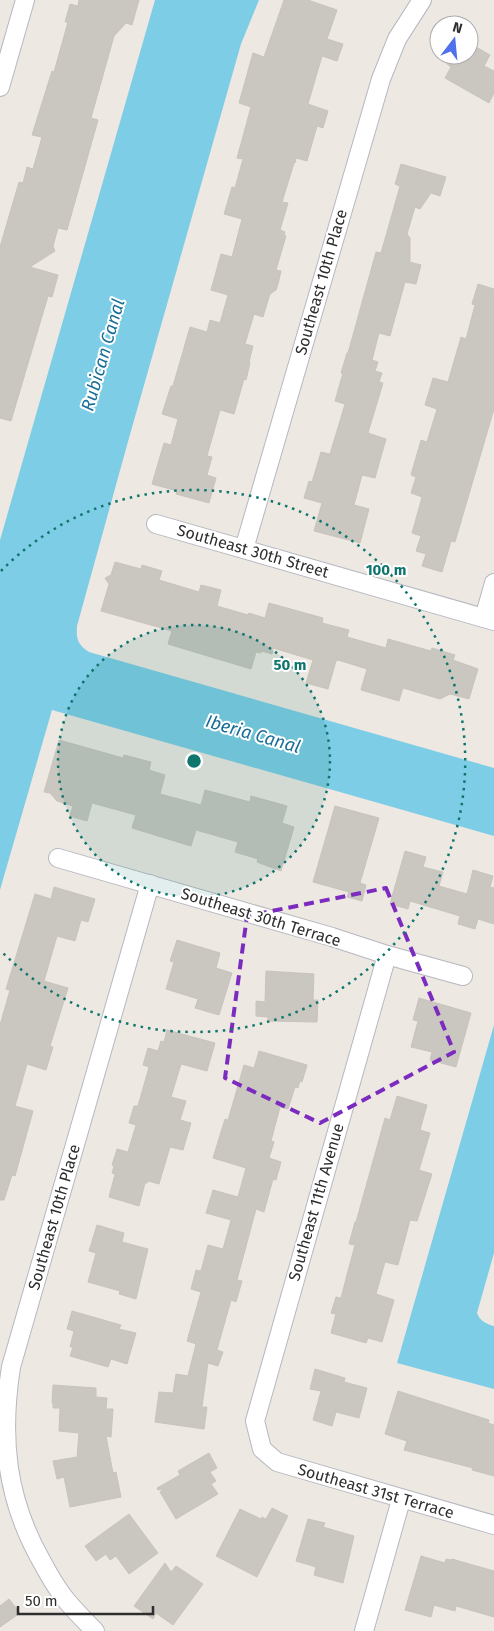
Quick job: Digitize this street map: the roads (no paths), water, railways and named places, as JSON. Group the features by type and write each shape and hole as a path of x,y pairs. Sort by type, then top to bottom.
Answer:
{"street":[{"path":"0,87 25,0"},
{"name":"Southeast 10th Place","path":"244,549 380,79 388,58 408,20 422,0"},
{"name":"Southeast 30th Street","path":"156,524 489,619"},
{"path":"489,619 494,583"},
{"name":"Southeast 30th Terrace","path":"58,858 463,976"},
{"name":"Southeast 10th Place","path":"95,1631 65,1600 36,1552 18,1510 7,1465 5,1417 11,1367 150,884"},
{"name":"Southeast 11th Avenue","path":"262,1449 255,1421 387,955"},
{"name":"Southeast 31st Terrace","path":"262,1449 277,1462 494,1526"},
{"path":"364,1631 401,1500"}],"water":[{"path":"155,0 259,0 241,44 129,438 77,626 78,641 89,652 494,768 494,836 52,710 0,890 0,540"},
{"path":"494,1025 494,1253 477,1313 484,1322 494,1326 494,1389 397,1363"}],"water label":[{"name":"Rubican Canal","path":"103,355"},
{"name":"Iberia Canal","path":"253,734"}]}
